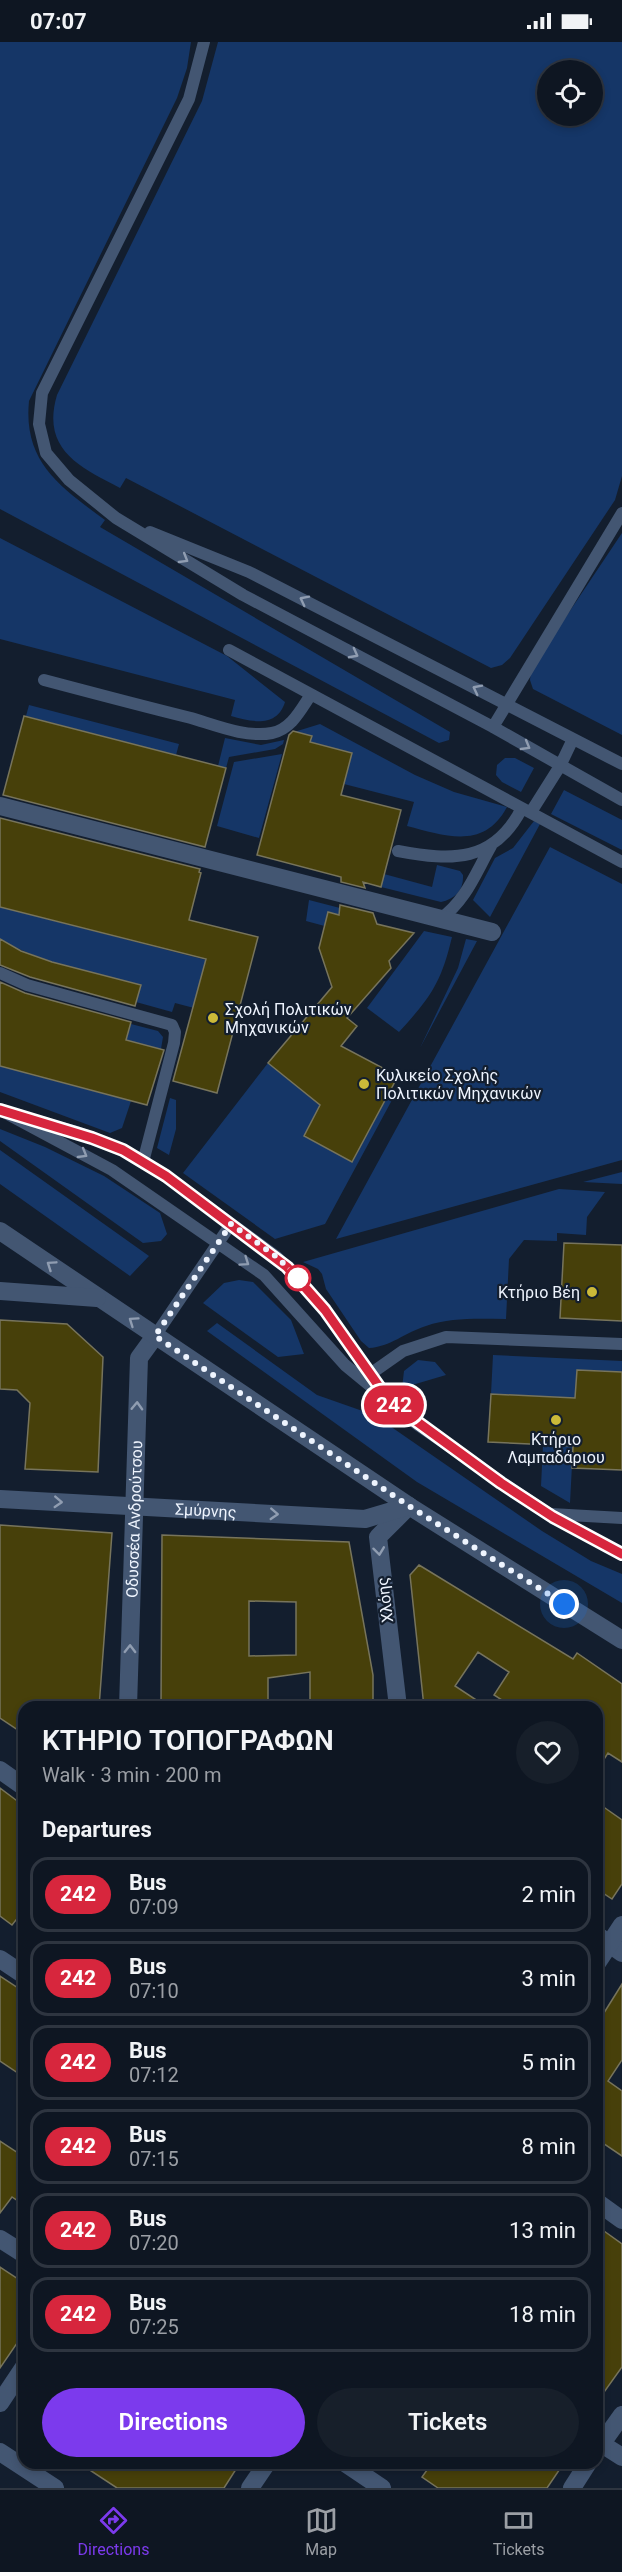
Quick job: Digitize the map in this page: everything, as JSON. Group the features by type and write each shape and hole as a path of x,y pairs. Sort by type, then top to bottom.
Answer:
{"street":[{"path":"0,806 492,932"},
{"path":"0,1231 409,1506 622,1640"},
{"path":"0,1291 99,1298"},
{"name":"Οδυσσέα Ανδρούτσου","path":"128,1701 139,1358 155,1336"},
{"name":"Σμύρνης","path":"0,1499 365,1519 409,1506"},
{"name":"Χλόης","path":"397,1701 378,1537 409,1506"},
{"path":"0,1770 18,1782"},
{"path":"610,1944 622,1925"},
{"path":"0,1959 18,1972"},
{"path":"603,2206 622,2220"},
{"path":"0,2238 18,2250"},
{"path":"0,2403 18,2376"},
{"path":"603,2439 622,2415"},
{"path":"603,2448 622,2457"},
{"path":"0,2452 18,2464"},
{"path":"26,2469 55,2488"},
{"path":"250,2488 263,2469"},
{"path":"354,2469 382,2488"},
{"path":"572,2488 584,2469"}],"lane":[{"path":"204,42 189,99 42,393 40,432 46,453 80,490 116,518 243,595 493,727 622,800"},
{"path":"493,727 504,704 622,513"},
{"path":"116,518 249,572 622,764"},
{"path":"230,650 310,696 622,862"},
{"path":"44,680 228,728 260,734 273,733 286,727 296,719 310,696"},
{"path":"398,851 436,858 470,855 491,846 512,827 560,766 573,739"},
{"path":"440,919 452,911 466,893 491,846"},
{"path":"0,973 27,985 172,1025 175,1032 174,1043 143,1162"},
{"path":"0,1110 112,1170 264,1275 345,1365 367,1376"},
{"path":"13,1116 77,1132 123,1150 277,1257 307,1287 367,1376 390,1402 459,1454 548,1514 622,1554"},
{"path":"155,1336 231,1224"},
{"path":"367,1376 410,1347 446,1337 622,1344"},
{"path":"548,1514 622,1518"}],"shaded area":[{"path":"0,42 191,42 187,68 177,98 29,401 32,441 48,471 73,496 105,520 100,527 450,732 449,740 439,743 0,509"},
{"path":"218,42 622,42 622,476 615,500 510,658 502,665 491,668 126,478 120,488 91,472 78,464 59,443 54,429 53,414 57,395 202,101"},
{"path":"622,533 622,735 533,689 530,680 531,669"},
{"path":"0,538 227,656 285,702 281,710 276,716 263,721 231,716 235,700 0,639"},
{"path":"29,705 179,744 176,755 26,716"},
{"path":"320,724 415,775 454,792 507,807 498,821 476,835 450,836 407,826 414,802 344,784 352,753 310,742 311,736 294,732"},
{"path":"225,738 261,745 284,740 283,744 275,749 229,757 226,768 218,766"},
{"path":"282,754 259,838 217,826 234,762"},
{"path":"505,758 515,758 534,768 521,792 502,782 496,775 497,765"},
{"path":"564,790 622,820 622,850 551,814"},
{"path":"534,821 540,824 490,917 473,900 495,858 513,848"},
{"path":"550,847 622,884 622,1160 336,1239"},
{"path":"437,865 460,871 463,875 460,889 446,901 441,902 381,887 384,874 432,887"},
{"path":"309,900 340,908 347,932 306,921"},
{"path":"0,907 206,960 194,1008 175,1003 172,1012 136,1002 141,985 69,967 16,948 0,939"},
{"path":"424,931 452,937 444,966 433,989 399,1032 367,1008"},
{"path":"466,939 477,941 420,1048 458,968"},
{"path":"131,1024 158,1031 163,1037 161,1049 126,1040"},
{"path":"32,1058 28,1074 131,1101 122,1128 110,1133 0,1092 0,1066"},
{"path":"268,1063 341,1071 304,1136 352,1162 387,1097 392,1100 325,1224 275,1239 183,1173"},
{"path":"170,1098 176,1100 176,1129 169,1155 157,1148"},
{"path":"0,1129 45,1147 104,1176 160,1213 167,1234 161,1241 143,1243 0,1141"},
{"path":"0,1150 149,1256 130,1276 0,1184"},
{"path":"622,1172 622,1184 583,1182"},
{"path":"559,1189 605,1192 587,1217 586,1235 557,1233 557,1241 524,1240 509,1259 506,1319 465,1319 436,1323 384,1345 369,1348 361,1341 326,1289 322,1274 318,1269 303,1262"},
{"path":"239,1280 253,1282 291,1320 304,1354 278,1357 203,1303 224,1283"},
{"path":"217,1323 317,1395 374,1415 542,1531 591,1561 622,1574 622,1603 417,1482 207,1331"},
{"path":"493,1355 622,1361 622,1372 577,1370 575,1398 491,1394"},
{"path":"418,1360 435,1362 446,1375 402,1388 404,1371"},
{"path":"543,1445 573,1446 570,1503 541,1486"}],"building":[{"path":"24,716 226,768 205,847 3,795"},
{"path":"293,731 312,736 310,742 352,753 341,795 401,810 381,887 363,882 365,888 341,882 341,877 257,855 289,735"},
{"path":"0,818 200,869 201,873 189,920 258,937 217,1093 173,1081 206,959 0,907"},
{"path":"340,905 373,913 377,924 414,933 389,961 391,968 347,1018 357,1026 341,1046 398,1076 352,1162 304,1136 320,1105 268,1063 332,987 319,948 328,912 339,915"},
{"path":"0,939 21,951 52,962 141,985 135,1006 30,977 0,965"},
{"path":"0,982 25,993 131,1022 126,1040 164,1050 147,1105 0,1066"},
{"name":"Κτήριο Βέη","path":"564,1243 622,1245 622,1321 560,1318"},
{"path":"0,1320 67,1324 103,1357 98,1472 25,1469 30,1403 17,1390 0,1389"},
{"name":"Κτήριο Λαμπαδάριου","path":"577,1370 622,1372 622,1470 572,1468 573,1446 488,1442 491,1394 575,1398"},
{"path":"0,1525 112,1533 99,1701 18,1701 18,1730 0,1718"},
{"path":"162,1535 349,1542 373,1675 373,1701 310,1701 310,1672 268,1678 268,1701 161,1701","holes":["249,1601 296,1602 296,1655 249,1656"]},
{"path":"419,1565 573,1659 577,1653 622,1684 622,1762 608,1753 603,1761 603,1701 504,1701 494,1695 509,1672 478,1652 455,1686 478,1701 423,1701 410,1575"},
{"path":"0,1788 18,1802 18,1918 12,1925 0,1916"},
{"path":"605,1808 622,1820 622,1884 612,1899 603,1893 603,1811"},
{"path":"0,1976 18,1988 18,2073 0,2061"},
{"path":"622,1984 622,2060 608,2081 622,2091 622,2156 603,2143 603,2014"},
{"path":"0,2141 18,2153 18,2201 12,2197 0,2213"},
{"path":"603,2230 622,2244 622,2367 603,2394"},
{"path":"0,2267 18,2279 18,2342 0,2368"},
{"path":"88,2469 236,2469 224,2488 117,2488"},
{"path":"428,2469 560,2469 547,2488 438,2488 422,2477"}],"bus line":[{"name":"242","path":"0,1110 13,1116 77,1132 123,1150 166,1176 277,1257 307,1287 390,1402 418,1425 501,1483 553,1517 622,1554"}],"place":[{"name":"Σχολή Πολιτικών Μηχανικών","path":"213,1018"},
{"name":"Κυλικείο Σχολής Πολιτικών Μηχανικών","path":"364,1084"},
{"name":"Κτήριο Βέη","path":"592,1292"},
{"name":"Κτήριο Λαμπαδάριου","path":"556,1420"}],"route":[{"path":"298,1278 277,1257 231,1224 155,1336 409,1506 564,1604"}]}
